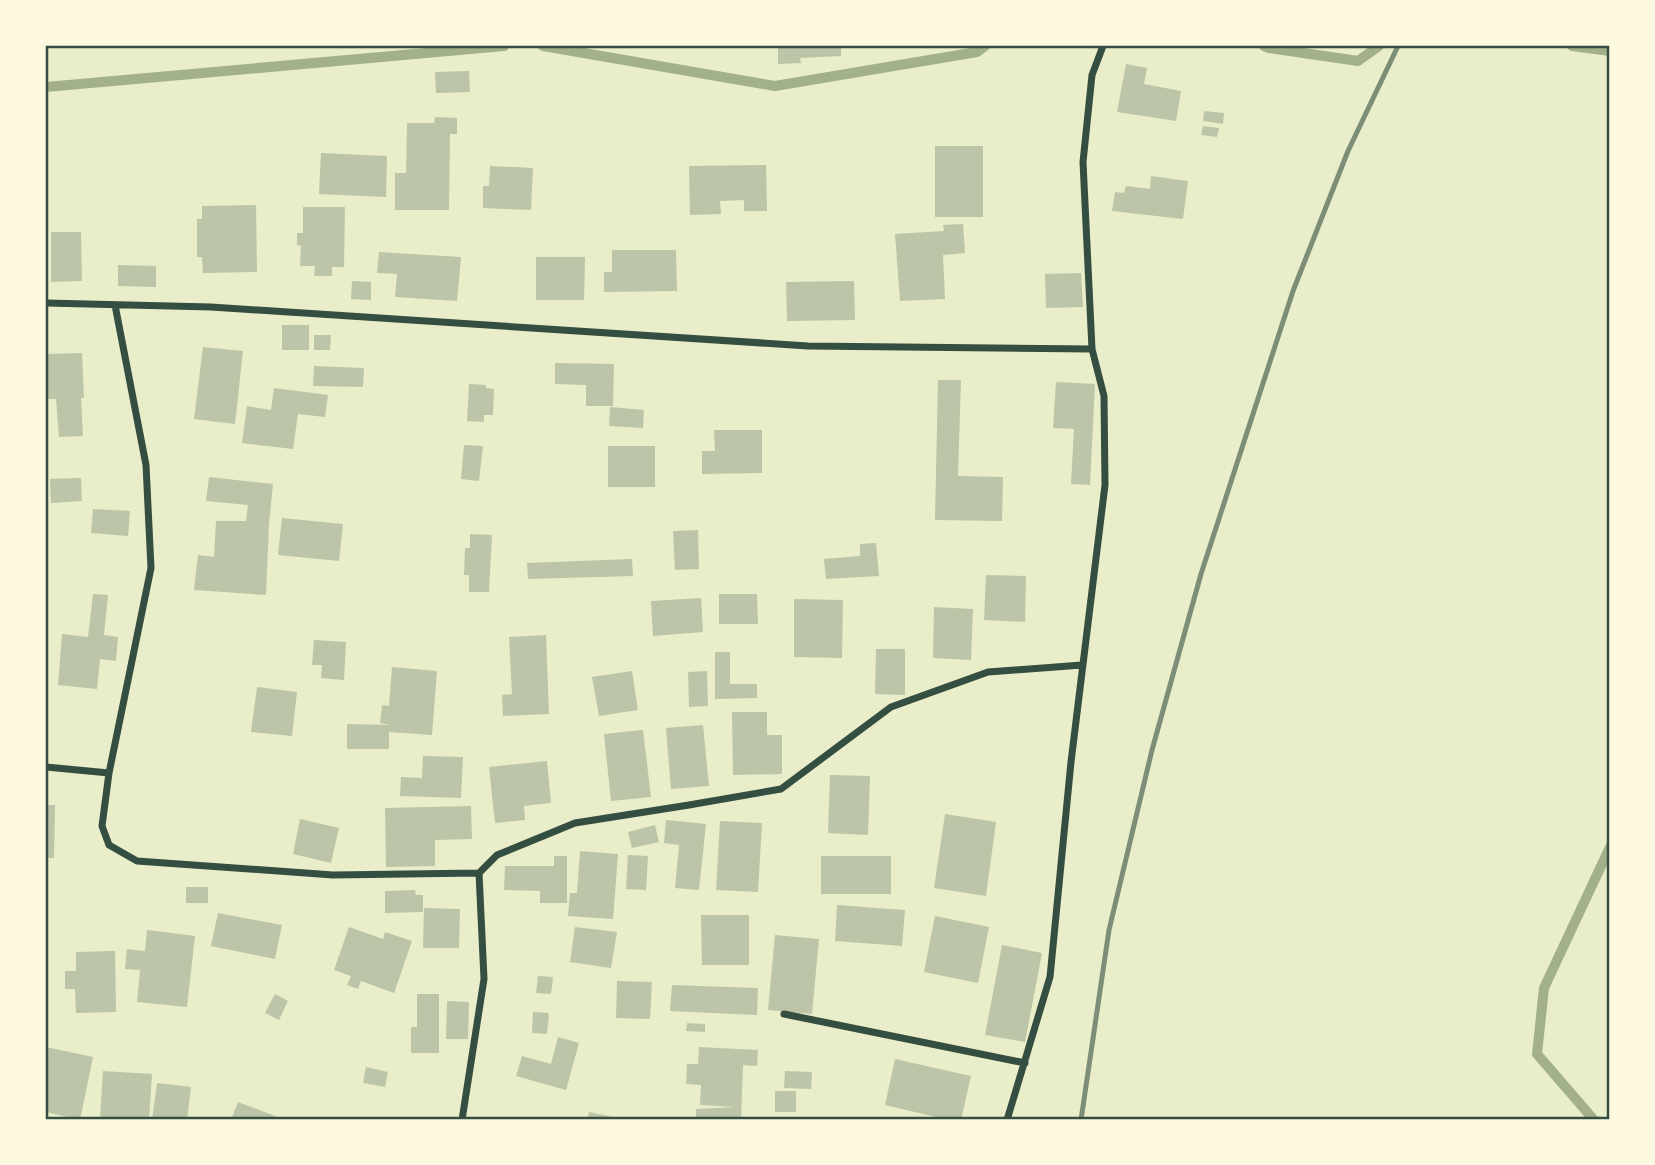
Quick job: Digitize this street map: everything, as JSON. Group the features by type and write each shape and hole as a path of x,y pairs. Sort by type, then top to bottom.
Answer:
{"street":[{"path":"1007,1119 1049,976 1082,665 1105,485 1104,396 1093,349 1083,162 1092,75 1103,46"},
{"path":"46,303 211,307 808,346 1093,349"},
{"path":"115,305 146,465 151,568 109,773 103,826 109,845 137,861 333,875 479,873 497,855 575,823 781,789 891,707 988,672 1082,665"},
{"path":"46,767 109,773"},
{"path":"461,1119 484,979 479,873"},
{"path":"785,1014 1025,1063"}],"building":[{"path":"778,46 841,46 841,56 800,58 801,63 778,64"},
{"path":"1126,64 1147,68 1144,84 1181,91 1176,121 1117,112"},
{"path":"469,71 470,92 436,93 435,72"},
{"path":"1204,111 1224,113 1223,124 1203,121"},
{"path":"435,117 457,118 457,134 450,134 449,210 395,210 395,173 406,173 407,123 434,123"},
{"path":"1203,126 1219,128 1217,137 1201,135"},
{"path":"935,146 983,146 983,217 935,217"},
{"path":"321,153 387,156 386,197 319,194"},
{"path":"766,165 767,211 744,211 744,200 720,201 721,214 690,215 689,166"},
{"path":"490,166 533,168 531,210 483,208 483,186 489,186"},
{"path":"1151,176 1188,181 1183,219 1112,211 1115,192 1124,193 1126,186 1150,189"},
{"path":"256,205 257,272 203,273 202,257 197,257 197,219 202,219 202,206"},
{"path":"303,207 345,207 344,267 332,267 332,276 314,276 315,266 300,266 301,246 297,245 297,233 303,233"},
{"path":"963,224 965,253 943,255 945,299 900,301 895,234 944,231 943,225"},
{"path":"51,232 81,232 82,281 51,282"},
{"path":"612,250 676,250 677,291 604,292 604,272 612,272"},
{"path":"379,252 461,257 457,301 395,297 397,274 377,273"},
{"path":"536,257 585,257 584,300 536,300"},
{"path":"118,265 156,266 156,287 118,286"},
{"path":"1081,273 1083,307 1046,308 1045,274"},
{"path":"352,281 371,282 371,300 351,299"},
{"path":"854,281 855,320 787,321 786,282"},
{"path":"282,325 309,325 309,350 282,350"},
{"path":"314,335 331,335 330,350 314,350"},
{"path":"203,347 243,351 235,424 194,419"},
{"path":"82,353 83,436 59,437 56,399 47,399 46,354"},
{"path":"555,363 614,364 613,406 586,406 586,385 555,384"},
{"path":"314,366 364,368 363,387 313,386"},
{"path":"938,380 961,380 958,476 1003,477 1002,521 935,520"},
{"path":"1056,382 1095,384 1090,485 1071,484 1074,429 1053,428"},
{"path":"469,384 486,385 486,388 494,389 493,415 484,415 484,422 467,421"},
{"path":"274,388 328,395 325,417 298,414 293,449 242,443 247,406 271,410"},
{"path":"610,407 644,410 643,428 609,426"},
{"path":"714,430 762,430 762,473 702,474 702,451 715,451"},
{"path":"464,445 483,446 479,481 461,479"},
{"path":"608,446 655,446 655,487 608,487"},
{"path":"209,477 273,484 266,595 194,590 198,555 214,557 216,521 246,521 248,505 206,501"},
{"path":"81,478 82,501 51,503 50,479"},
{"path":"93,509 130,511 128,536 91,533"},
{"path":"282,518 343,524 339,561 278,555"},
{"path":"698,530 699,569 675,570 673,531"},
{"path":"470,534 492,535 489,592 469,592 469,575 464,575 465,548 470,548"},
{"path":"876,543 879,576 826,579 824,559 860,556 860,544"},
{"path":"632,559 633,576 528,579 527,563"},
{"path":"986,575 1026,576 1025,622 984,620"},
{"path":"93,594 108,595 104,635 118,637 116,661 100,659 97,689 58,685 62,634 88,637"},
{"path":"719,594 757,594 758,624 719,624"},
{"path":"701,598 703,632 653,636 651,601"},
{"path":"794,599 843,600 842,658 794,657"},
{"path":"934,607 973,609 971,660 933,658"},
{"path":"546,635 549,714 503,716 502,695 512,694 509,637"},
{"path":"314,640 346,642 344,680 321,678 322,665 312,665"},
{"path":"876,649 905,649 905,695 875,694"},
{"path":"715,652 730,652 730,684 757,684 757,698 715,699"},
{"path":"392,667 437,671 432,735 389,732 389,749 347,749 347,724 389,725 380,723 382,705 389,706"},
{"path":"632,671 638,710 599,716 592,677"},
{"path":"707,671 708,706 689,707 688,672"},
{"path":"257,687 297,692 292,736 251,732"},
{"path":"732,712 767,712 767,735 782,735 782,774 733,775"},
{"path":"703,725 709,786 671,789 666,728"},
{"path":"643,730 651,797 611,801 604,734"},
{"path":"423,756 463,757 461,798 400,796 401,777 422,778"},
{"path":"547,761 551,803 524,806 525,820 495,823 489,767"},
{"path":"830,775 870,776 868,835 828,833"},
{"path":"46,805 55,805 54,858 46,858"},
{"path":"471,806 472,839 435,840 435,866 386,867 385,808"},
{"path":"945,814 996,822 986,896 934,888"},
{"path":"300,819 339,828 331,863 293,854"},
{"path":"666,820 706,824 699,890 675,888 679,845 664,843"},
{"path":"720,821 762,823 758,892 716,890"},
{"path":"655,825 659,842 632,848 628,832"},
{"path":"580,851 618,854 613,919 568,916 570,893 577,893"},
{"path":"628,855 648,856 646,890 626,889"},
{"path":"554,856 567,856 567,903 540,903 540,891 504,890 505,866 554,866"},
{"path":"821,856 891,856 891,894 821,894"},
{"path":"186,887 208,887 208,903 186,903"},
{"path":"415,890 416,895 423,895 423,912 385,913 385,891"},
{"path":"837,905 905,910 902,946 835,941"},
{"path":"424,908 460,909 459,948 423,948"},
{"path":"218,913 282,925 275,959 211,946"},
{"path":"701,915 749,915 749,965 702,965"},
{"path":"935,916 989,927 978,983 924,972"},
{"path":"349,927 383,939 385,932 412,941 394,993 361,981 358,989 347,985 351,976 334,970"},
{"path":"575,927 617,932 611,968 570,962"},
{"path":"147,930 195,936 187,1007 137,1002 140,970 125,969 127,949 145,951"},
{"path":"775,935 819,939 812,1014 768,1010"},
{"path":"1002,945 1042,953 1025,1042 985,1035"},
{"path":"115,951 116,1012 76,1013 75,989 65,989 65,971 76,971 76,952"},
{"path":"538,976 553,977 551,994 536,993"},
{"path":"617,981 652,982 650,1019 616,1018"},
{"path":"672,985 758,988 757,1015 670,1011"},
{"path":"275,994 288,1001 279,1020 265,1013"},
{"path":"417,994 439,994 439,1053 411,1053 411,1027 417,1027"},
{"path":"447,1001 469,1002 468,1039 446,1039"},
{"path":"533,1012 549,1013 547,1034 532,1033"},
{"path":"687,1023 705,1024 705,1032 686,1031"},
{"path":"558,1037 579,1043 566,1090 516,1076 522,1056 551,1064"},
{"path":"46,1047 93,1057 80,1120 46,1112"},
{"path":"699,1047 758,1050 757,1066 743,1065 741,1120 696,1120 696,1109 735,1107 700,1105 701,1085 686,1084 687,1064 698,1064"},
{"path":"895,1059 971,1076 961,1120 949,1120 885,1105"},
{"path":"366,1067 388,1072 385,1087 363,1083"},
{"path":"103,1071 152,1074 149,1120 100,1119"},
{"path":"785,1071 812,1072 811,1089 784,1088"},
{"path":"157,1083 191,1087 187,1120 152,1120"},
{"path":"775,1091 796,1091 796,1112 775,1112"},
{"path":"238,1102 283,1119 283,1120 231,1120"},
{"path":"589,1112 618,1118 618,1120 587,1120"}],"waterway":[{"path":"46,87 504,46"},
{"path":"543,46 775,86 977,52 985,46"},
{"path":"1264,46 1358,61 1379,46"},
{"path":"1572,46 1610,51"},
{"path":"1594,1120 1537,1054 1544,988 1610,847"}],"railway":[{"path":"1081,1120 1109,930 1152,750 1201,574 1293,291 1348,151 1398,46"}]}
